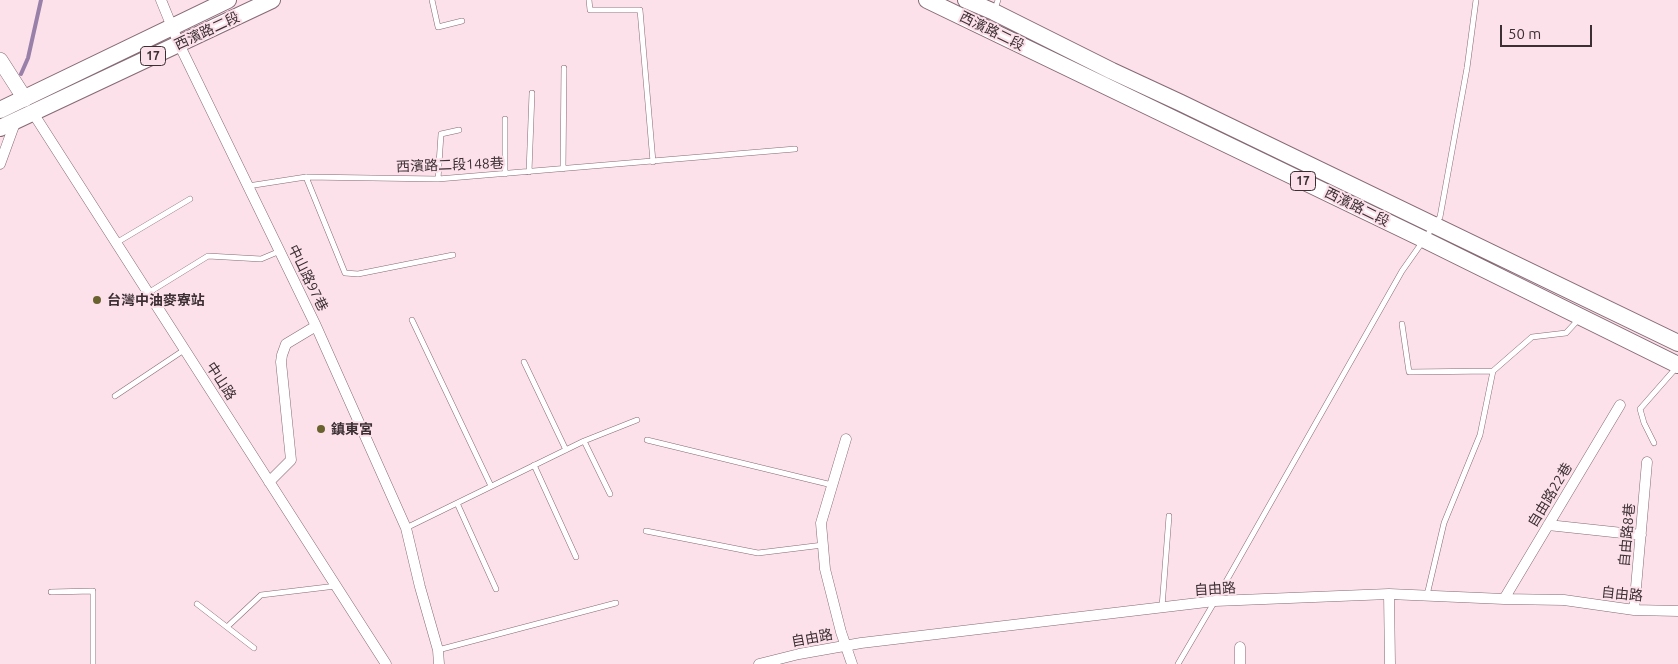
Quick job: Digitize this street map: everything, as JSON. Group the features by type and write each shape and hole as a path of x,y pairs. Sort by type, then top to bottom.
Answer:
{"main road":[{"name":"西濱路二段","path":"29,106 173,27 228,0"},
{"name":"西濱路二段","path":"29,106 179,44 272,0"},
{"name":"西濱路二段","path":"927,0 1425,240 1678,365"},
{"name":"西濱路二段","path":"966,0 996,6 1112,71 1181,102 1678,343"},
{"path":"0,60 29,106"},
{"name":"17","path":"0,110 29,106"},
{"name":"17","path":"0,128 16,121 29,106"}],"street":[{"name":"中山路97巷","path":"161,0 179,44 316,326 406,528 438,650 439,664"},
{"name":"中山路","path":"29,106 386,664"},
{"path":"0,164 16,121"},
{"path":"269,482 291,460 281,362 282,355 286,344 316,326"},
{"name":"自由路22巷","path":"1504,600 1620,405"},
{"path":"846,439 821,523 825,569 845,645 852,664"},
{"name":"自由路8巷","path":"1634,610 1647,462"},
{"path":"1548,525 1640,536"},
{"path":"1389,594 1390,664"},
{"name":"自由路","path":"759,664 845,645 1215,601 1389,594 1504,600 1564,600 1634,610 1678,611"},
{"path":"1240,647 1240,664"}],"lane":[{"path":"432,0 438,27 462,21"},
{"path":"589,0 590,10 640,10 653,162"},
{"path":"1178,664 1402,271 1440,217 1467,68 1476,0"},
{"path":"986,28 996,6"},
{"path":"563,169 564,68"},
{"path":"529,172 532,93"},
{"path":"505,118 505,174"},
{"path":"438,179 441,134 458,130"},
{"name":"西濱路二段148巷","path":"248,186 306,177 438,179 795,149"},
{"path":"306,177 345,273 358,274 453,255"},
{"path":"116,244 190,199"},
{"path":"148,293 208,256 261,259 280,252"},
{"path":"1427,596 1444,523 1480,435 1493,371 1532,337 1566,333 1581,317"},
{"path":"412,320 491,486"},
{"path":"1402,324 1409,372 1493,371"},
{"path":"115,396 184,350"},
{"path":"524,362 566,450"},
{"path":"1654,443 1644,423 1640,409 1678,365"},
{"path":"406,528 584,441 638,420"},
{"path":"647,440 832,485"},
{"path":"584,441 610,494"},
{"path":"534,465 576,557"},
{"path":"457,503 496,589"},
{"path":"1162,608 1169,516"},
{"path":"646,531 758,554 823,545"},
{"path":"227,627 261,595 336,586"},
{"path":"51,592 93,592 93,664"},
{"path":"438,650 616,603"},
{"path":"197,604 254,648"}],"waterway":[{"path":"21,74 28,58 41,0"}],"place":[{"name":"台灣中油麥寮站","path":"97,300"},
{"name":"鎮東宮","path":"321,429"}]}
